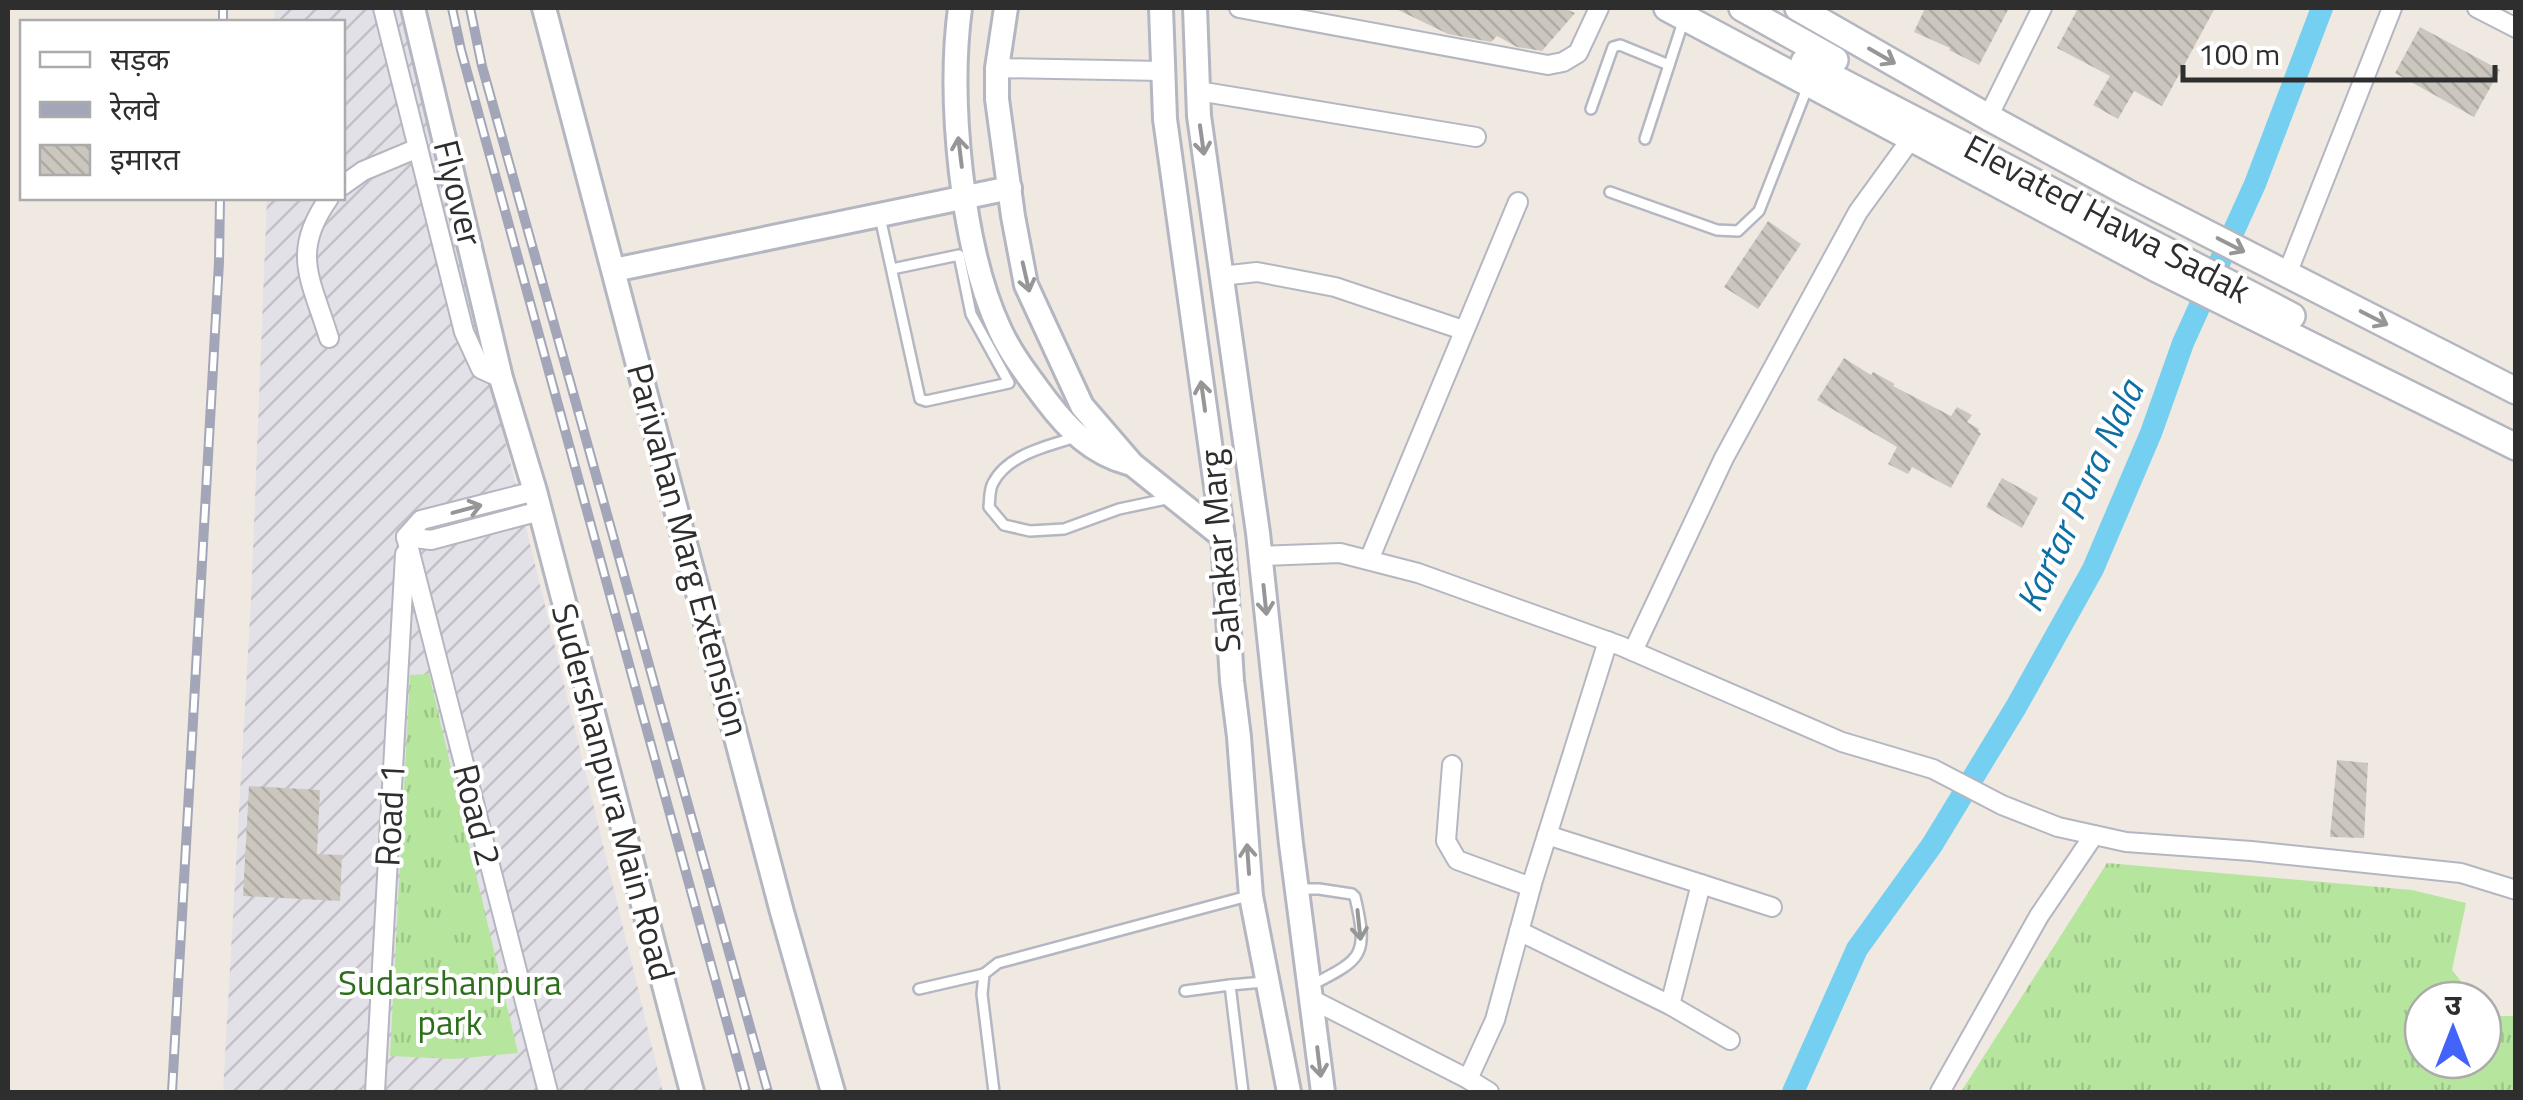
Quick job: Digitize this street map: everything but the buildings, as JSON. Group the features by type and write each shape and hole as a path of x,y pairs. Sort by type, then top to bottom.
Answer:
{"main road":[{"name":"Elevated Hawa Sadak","path":"1742,8 1909,102 2045,168 2126,192"},
{"path":"1798,8 2126,192 2516,391"},
{"name":"Elevated Hawa Sadak","path":"1684,10 2516,428"},
{"path":"1684,10 1809,84 2155,268 2516,446"}],"street":[{"path":"383,8 464,332 481,370 501,378"},
{"name":"Flyover","path":"413,8 501,378"},
{"name":"Parivahan Marg Extension","path":"544,8 832,1092"},
{"path":"960,8 957,133 978,268 999,328 1016,360 1076,437 1111,459 1132,464"},
{"path":"1006,8 997,68 997,100 1026,285 1082,406 1132,464 1223,538"},
{"name":"Sahakar Marg","path":"1161,8 1164,119 1223,538 1251,896 1289,1092"},
{"name":"Sahakar Marg","path":"1195,8 1199,116 1260,556 1296,889 1323,1092"},
{"path":"1239,8 1548,66 1578,53 1598,8"},
{"path":"1988,117 2042,8"},
{"path":"2287,274 2392,8"},
{"path":"2477,8 2516,28"},
{"path":"997,68 1163,71"},
{"path":"1198,91 1476,137"},
{"path":"1633,651 1740,428 1858,212 1911,139"},
{"path":"345,184 363,171 418,148"},
{"path":"614,270 1010,188"},
{"path":"328,200 306,242 306,262 329,338"},
{"path":"1369,560 1518,202"},
{"path":"1222,276 1257,272 1335,287 1463,330"},
{"name":"Sudershanpura Main Road","path":"501,378 692,1092"},
{"path":"406,537 431,540 537,501"},
{"name":"Road 1","path":"375,1092 406,537"},
{"name":"Road 2","path":"406,537 548,1092"},
{"path":"1260,556 1340,553 1418,572 1633,651 1842,742 1933,769 2002,805 2058,827 2126,842 2460,874 2516,890"},
{"path":"1468,1079 1495,1020 1547,835 1608,641"},
{"path":"1452,766 1446,841 1457,860 1532,887"},
{"path":"1547,835 1772,907"},
{"path":"1940,1092 2039,916 2094,835"},
{"path":"1670,1005 1701,884"},
{"path":"1519,931 1670,1005 1730,1040"},
{"path":"1310,993 1488,1092"}],"lane":[{"path":"1645,140 1684,10"},
{"path":"1591,109 1613,47 1620,45 1669,65"},
{"path":"1610,192 1718,230 1738,231 1760,211 1809,84"},
{"path":"880,214 920,399 926,401 1009,383 971,314 958,254 892,269"},
{"path":"1076,437 1027,453 1004,468 991,486 989,507 1004,525 1064,530 1119,509 1173,497"},
{"path":"1296,889 1352,894 1359,920 1361,948 1356,959 1310,993"},
{"path":"919,988 984,974 998,962 1251,896"},
{"path":"984,974 982,994 994,1092"},
{"path":"1185,991 1268,982"},
{"path":"1230,985 1243,1092"}],"shaded area":[{"path":"275,8 400,8 663,1092 223,1092 251,600 267,200 345,200 345,20 274,20"}],"green space":[{"name":"Sudarshanpura park","path":"429,674 518,1053 454,1059 390,1056 410,675"},
{"path":"2107,863 2412,890 2466,903 2452,970 2460,980 2403,980 2403,1080 2503,1080 2503,1016 2515,1016 2515,1092 1961,1092"}],"waterway":[{"name":"Kartar Pura Nala","path":"1793,1092 1857,949 1932,845 2016,707 2093,569 2151,433 2183,343 2255,184 2322,8"}],"railway":[{"path":"223,8 223,20"},
{"path":"452,8 746,1092"},
{"path":"470,8 482,66 768,1092"},
{"path":"172,1092 220,200"}]}
